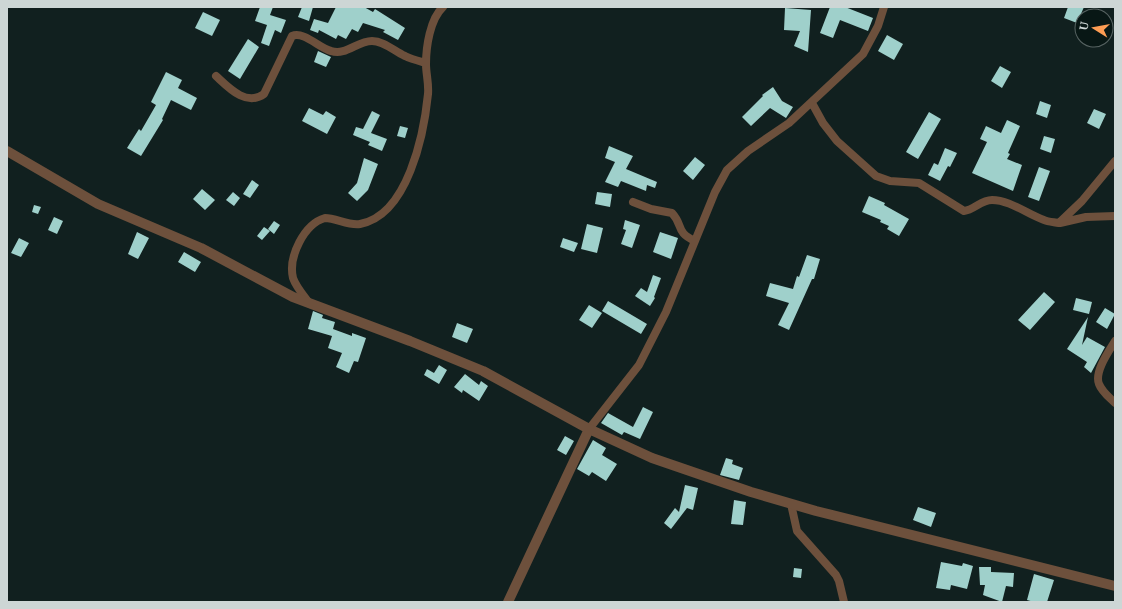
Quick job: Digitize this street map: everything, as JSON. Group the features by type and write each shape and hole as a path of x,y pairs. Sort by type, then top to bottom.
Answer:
{"street":[{"path":"310,304 295,282 293,275 294,256 297,245 308,231 320,220 329,218 359,224 369,221 391,205 400,193 412,168 422,131 428,93 426,63 429,40 434,20 443,7"},
{"path":"508,602 590,429 639,365 666,312 715,192 727,170 748,151 789,123 863,54 878,26 884,7"},
{"path":"216,76 232,92 241,96 261,96 264,94 292,36 295,35 302,36 328,51 336,53 348,50 366,41 374,40 385,44 405,56 426,63"},
{"path":"812,103 823,123 837,141 876,176 890,181 920,183 964,211 970,210 991,200 1004,202 1045,221 1059,223 1086,217 1115,216"},
{"path":"7,151 98,204 201,248 310,304 483,370 590,429 652,458 791,504 1115,586"},
{"path":"1059,223 1082,200 1115,161"},
{"path":"633,202 651,209 672,213 681,232 685,236 695,241"},
{"path":"1115,341 1102,363 1098,378 1102,389 1115,404"},
{"path":"791,504 797,531 840,581 844,602"}],"building":[{"path":"260,7 273,7 270,15 286,20 281,33 275,30 269,46 261,43 267,25 255,21"},
{"path":"302,7 313,7 309,21 298,17"},
{"path":"336,7 364,7 373,12 375,9 405,28 398,40 383,32 385,30 363,23 358,32 352,29 346,39 338,35 336,39 319,30 318,33 310,30 314,19 328,23"},
{"path":"830,7 845,7 873,18 868,31 840,20 833,38 820,33"},
{"path":"1068,7 1084,7 1074,8 1074,22 1064,18"},
{"path":"785,8 811,10 808,52 794,46 800,31 784,30"},
{"path":"203,12 220,20 212,36 195,28"},
{"path":"887,35 903,44 894,60 878,51"},
{"path":"248,39 259,47 240,79 228,71"},
{"path":"318,51 331,57 326,67 314,62"},
{"path":"1000,66 1011,72 1002,88 991,81"},
{"path":"166,72 182,80 178,88 197,98 191,110 171,100 162,119 163,120 141,156 127,148 139,129 141,131 156,105 151,102"},
{"path":"773,87 782,101 793,107 786,118 770,108 751,126 742,117 763,96 762,95"},
{"path":"1040,101 1051,105 1047,118 1036,114"},
{"path":"309,108 323,115 326,111 336,117 327,134 302,121"},
{"path":"1094,109 1106,114 1099,129 1087,123"},
{"path":"372,111 380,115 371,133 387,139 382,151 368,145 370,142 353,135 356,127 363,129"},
{"path":"929,112 941,119 918,159 906,152"},
{"path":"1007,120 1020,126 1008,153 1010,154 1007,159 1022,165 1013,191 972,173 987,142 980,139 986,126 1001,133"},
{"path":"400,126 408,128 405,138 397,136"},
{"path":"1044,136 1055,139 1051,153 1040,149"},
{"path":"609,146 633,156 626,169 657,182 655,188 647,185 646,191 621,181 618,187 605,182 615,162 605,158"},
{"path":"945,148 957,153 950,167 948,166 940,181 928,175 934,163 938,165"},
{"path":"695,157 705,165 693,180 683,171"},
{"path":"364,158 378,164 368,190 357,201 348,193 357,183"},
{"path":"1039,167 1050,171 1039,201 1028,197"},
{"path":"252,180 259,185 250,198 243,194"},
{"path":"202,189 215,200 205,210 193,199"},
{"path":"233,192 240,198 234,206 226,200"},
{"path":"597,192 612,194 610,207 595,204"},
{"path":"869,196 885,203 884,205 909,219 899,236 887,229 889,226 880,222 881,220 862,212"},
{"path":"34,205 41,207 38,214 32,212"},
{"path":"54,217 63,221 57,234 48,230"},
{"path":"625,220 640,225 632,248 621,244 626,230 623,229"},
{"path":"274,221 280,225 274,234 268,229"},
{"path":"587,224 603,228 597,253 581,249"},
{"path":"264,227 270,231 262,240 257,236"},
{"path":"137,232 149,238 138,259 128,254"},
{"path":"660,232 678,238 671,259 653,252"},
{"path":"19,238 29,243 21,257 11,253"},
{"path":"563,238 578,243 574,252 560,247"},
{"path":"184,252 201,262 195,272 178,262"},
{"path":"807,255 820,259 814,279 812,279 789,330 778,325 789,303 766,296 770,283 793,289 797,276 799,277"},
{"path":"653,275 661,278 654,297 655,298 650,306 635,296 641,288 647,292"},
{"path":"1044,292 1055,302 1030,330 1018,320"},
{"path":"1076,298 1092,302 1089,314 1073,310"},
{"path":"608,301 647,324 641,334 602,311"},
{"path":"589,305 602,313 592,328 579,320"},
{"path":"1105,308 1115,314 1107,329 1096,322"},
{"path":"313,311 323,315 322,318 335,322 333,329 352,336 352,333 366,338 358,362 354,361 349,373 336,367 342,353 328,348 332,336 308,329"},
{"path":"1088,317 1082,345 1087,337 1105,347 1091,373 1084,367 1087,362 1067,349"},
{"path":"457,323 473,329 467,343 452,337"},
{"path":"439,365 447,370 439,384 424,375 427,369 434,373"},
{"path":"465,374 479,385 481,381 488,386 479,401 463,390 462,393 454,387"},
{"path":"643,407 653,412 640,439 624,432 622,435 601,423 608,413 633,427"},
{"path":"565,436 574,441 566,455 557,450"},
{"path":"593,440 606,448 602,455 617,464 606,481 592,472 589,476 577,469"},
{"path":"726,458 733,460 732,464 743,468 739,480 720,475"},
{"path":"685,485 698,488 693,510 687,508 671,529 664,523 675,508 679,512"},
{"path":"734,500 746,502 743,525 731,524"},
{"path":"918,507 936,513 931,527 913,520"},
{"path":"941,562 962,566 963,563 973,566 967,589 951,585 950,590 936,588"},
{"path":"979,567 991,567 991,572 1014,573 1013,587 1006,586 1002,602 983,595 985,585 980,585"},
{"path":"794,568 802,569 801,578 793,577"},
{"path":"1034,574 1054,580 1047,602 1034,602 1027,600"}]}
